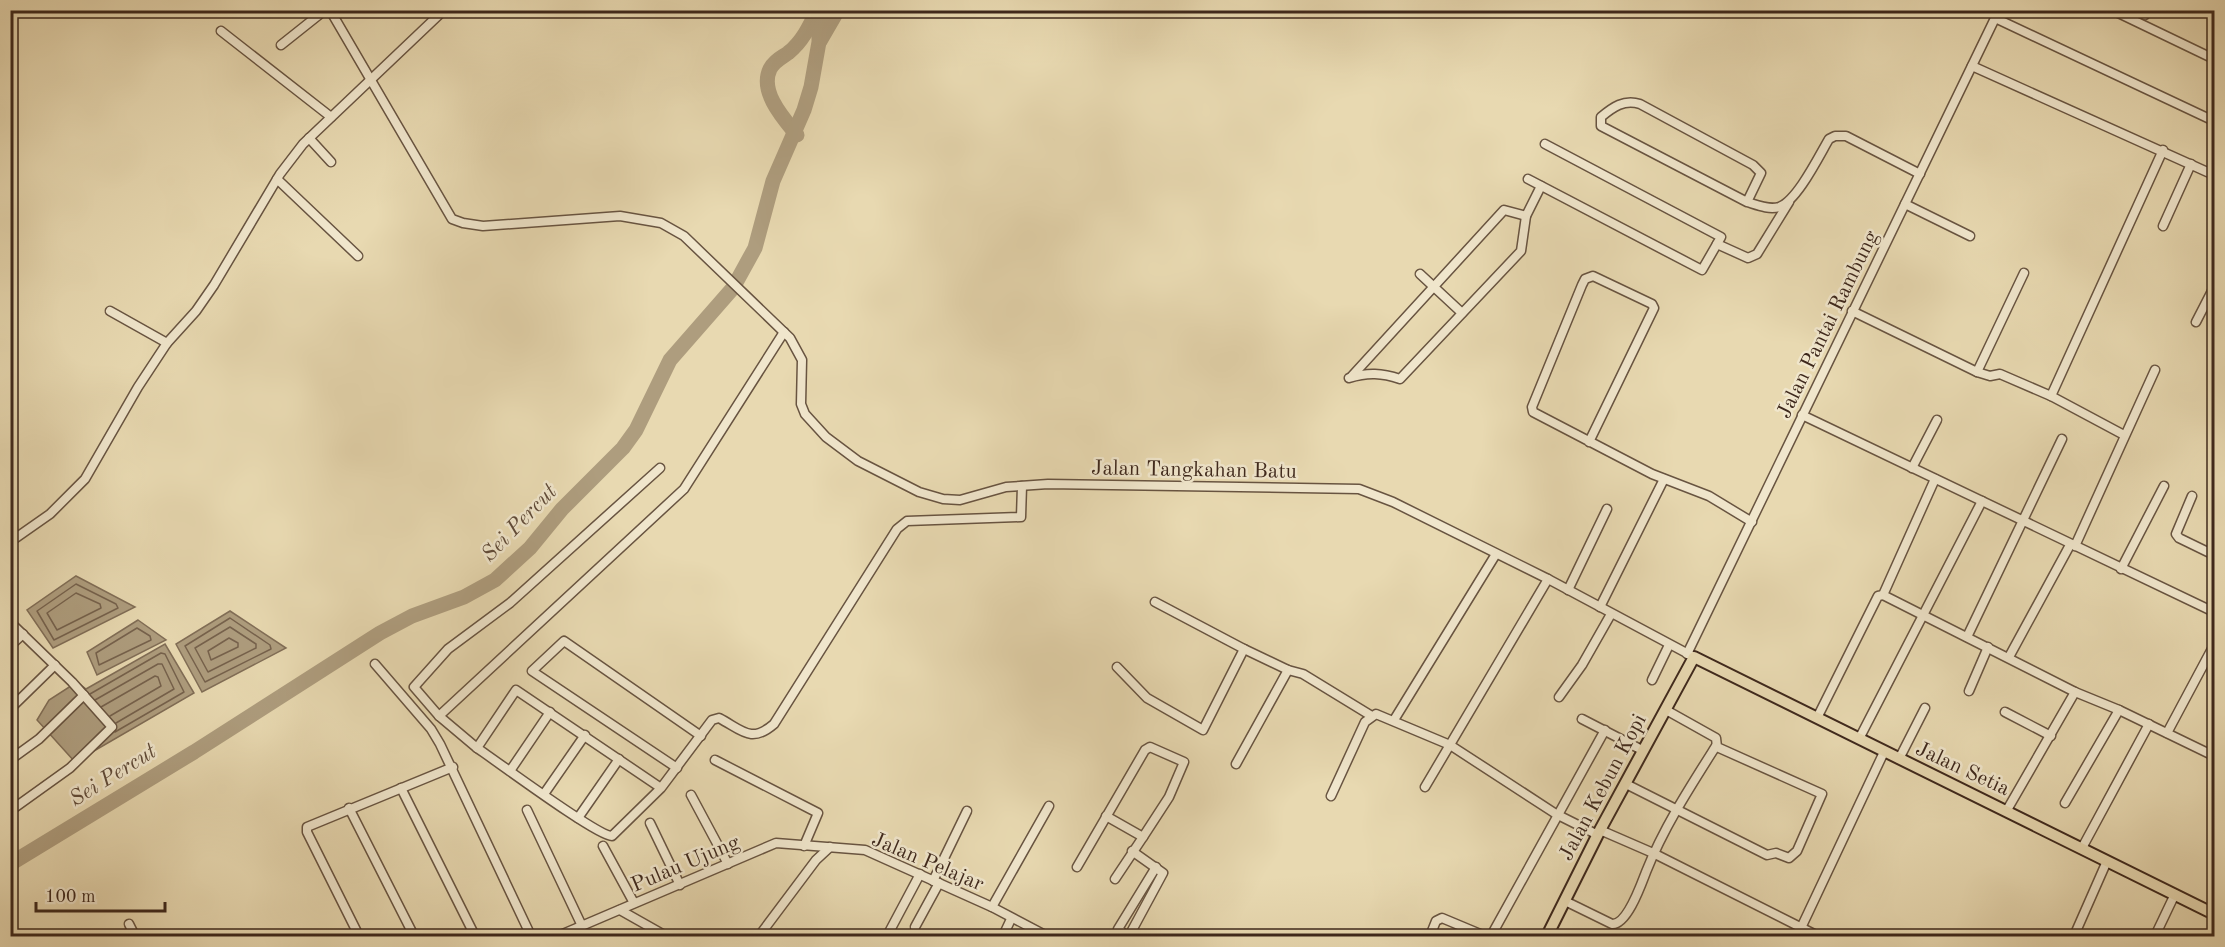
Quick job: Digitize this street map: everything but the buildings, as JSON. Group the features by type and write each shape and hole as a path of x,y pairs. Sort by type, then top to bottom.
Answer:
{"main road":[{"name":"Jalan Kebun Kopi","path":"1547,936 1642,750 1666,710 1690,656"},
{"name":"Jalan Setia","path":"1690,656 2214,912"}],"street":[{"path":"281,45 325,10"},
{"path":"330,10 369,81"},
{"path":"10,542 50,514 85,479 167,343 196,311 277,179 309,138 444,10"},
{"path":"2112,10 2213,55"},
{"path":"2137,10 2145,15 2147,10"},
{"path":"1997,14 2214,121"},
{"name":"Jalan Pantai Rambung","path":"1690,656 1802,415 1997,14"},
{"path":"221,31 331,117"},
{"path":"1972,66 2163,150 2214,175"},
{"name":"Jalan Tangkahan Batu","path":"369,81 423,168 441,204 455,221 483,226 610,216 646,218 674,229 701,252 784,333 802,360 801,404 805,414 826,437 851,457 890,479 943,499 960,500 1006,487 1022,486 1359,489 1393,502 1548,579 1690,656"},
{"path":"1747,201 1761,173 1753,165 1640,104 1625,102 1611,108 1601,117 1601,126 1747,201 1778,208 1789,201"},
{"path":"1717,244 1753,258 1829,139 1835,136 1846,136 1920,174"},
{"path":"309,138 331,162"},
{"path":"1528,179 1702,270 1717,244 1720,237 1545,144"},
{"path":"2051,396 2163,150"},
{"path":"2163,226 2191,164"},
{"path":"277,179 358,256"},
{"path":"1526,216 1504,210 1349,378 1363,374 1382,373 1400,379 1521,251 1526,216 1541,186"},
{"path":"1905,204 1970,236"},
{"path":"1977,372 2024,273"},
{"path":"1420,274 1462,313"},
{"path":"1589,442 1654,308 1652,304 1593,276 1585,279 1582,285 1532,407 1533,412 1589,442 1664,478 1709,496 1752,522"},
{"path":"2196,322 2214,287"},
{"path":"110,311 167,343"},
{"path":"1852,311 1977,372 1990,376 2000,374 2051,396 2124,435"},
{"path":"440,716 684,489 784,333"},
{"path":"2009,657 2072,545 2156,370"},
{"path":"1802,415 2214,612"},
{"path":"1912,468 1936,420"},
{"path":"1967,637 2062,439"},
{"path":"660,468 510,603 448,649 414,687 440,716 477,748 606,836 612,836 661,788 712,720 718,718 752,736 762,735 774,724 897,529 907,521 1022,518 1022,486"},
{"path":"1600,607 1664,478"},
{"path":"1883,595 1935,479"},
{"path":"2121,569 2164,486"},
{"path":"2192,495 2175,534 2214,555"},
{"path":"1859,739 1921,615 1982,501"},
{"path":"1568,590 1607,510"},
{"path":"1394,720 1496,554"},
{"path":"1425,787 1548,579"},
{"path":"1818,718 1878,596 1883,595 2075,692 2119,710 2214,756"},
{"path":"1155,602 1244,649 1288,670 1303,674 1370,716"},
{"path":"1559,697 1582,665 1611,614"},
{"path":"10,622 84,695 112,727 70,768 10,811"},
{"path":"10,646 23,634"},
{"path":"678,768 532,671 564,641 701,736"},
{"path":"1652,680 1669,645"},
{"path":"2167,733 2214,645"},
{"path":"1969,691 1988,647"},
{"path":"1117,667 1147,698 1203,730 1244,649"},
{"path":"375,664 431,729 453,767 531,936"},
{"path":"12,707 54,665"},
{"path":"1236,764 1288,670"},
{"path":"477,748 516,690 661,788"},
{"path":"2007,810 2075,692"},
{"path":"10,760 39,739 84,695"},
{"path":"1899,759 1925,708"},
{"path":"1565,901 1617,924 1633,903 1653,854 1675,810 1716,746 1716,738 1666,710"},
{"path":"2065,803 2119,710"},
{"path":"510,771 550,712"},
{"path":"2005,712 2051,736"},
{"path":"1332,796 1365,722 1370,716 1376,714 1450,745 1556,814 1653,854 1818,936"},
{"path":"1582,719 1642,750"},
{"path":"2082,848 2148,724"},
{"path":"1491,936 1514,900 1556,814 1605,730"},
{"path":"544,794 585,735"},
{"path":"1626,784 1767,855 1777,854 1789,858 1795,855 1822,794 1716,746"},
{"path":"1077,867 1144,750 1157,749 1184,762 1169,797 1114,879"},
{"path":"1801,928 1884,752"},
{"path":"578,818 619,759"},
{"path":"715,760 818,813 804,846"},
{"path":"359,936 307,832 309,825 453,767"},
{"path":"401,788 475,936"},
{"path":"691,795 728,864"},
{"path":"992,907 1049,806"},
{"path":"349,808 414,936"},
{"path":"527,810 582,926"},
{"path":"915,927 967,811"},
{"path":"1106,816 1143,837"},
{"path":"650,823 680,885"},
{"name":"Pulau Ujung","path":"558,936 776,843 830,848"},
{"path":"603,846 634,903"},
{"path":"759,936 816,860 830,848"},
{"name":"Jalan Pelajar","path":"830,848 865,850 992,907 1047,936"},
{"path":"1132,851 1156,867 1163,874 1127,936 1118,929 1156,867"},
{"path":"2074,936 2107,861"},
{"path":"887,936 920,874"},
{"path":"2155,936 2175,894"},
{"path":"620,910 666,936"},
{"path":"1430,936 1436,921 1442,918 1485,936"},
{"path":"1003,936 1011,919"},
{"path":"129,924 135,936"}],"water":[{"path":"76,576 135,607 53,648 27,610"},
{"path":"230,611 286,648 202,692 176,644"},
{"path":"138,620 166,640 97,675 87,652"},
{"path":"165,644 194,693 75,762 37,720 49,700 77,682 86,689"}],"waterway":[{"path":"797,135 774,105 767,78 774,64 793,49 801,39 817,10"},
{"name":"Sei Percut","path":"10,864 194,752 380,633 412,616 464,597 495,580 530,548 562,509 623,448 636,430 670,360 733,288 755,248 773,181 804,110 811,87 819,42 819,10"},
{"name":"Sei Percut","path":"820,41 838,10"}]}
